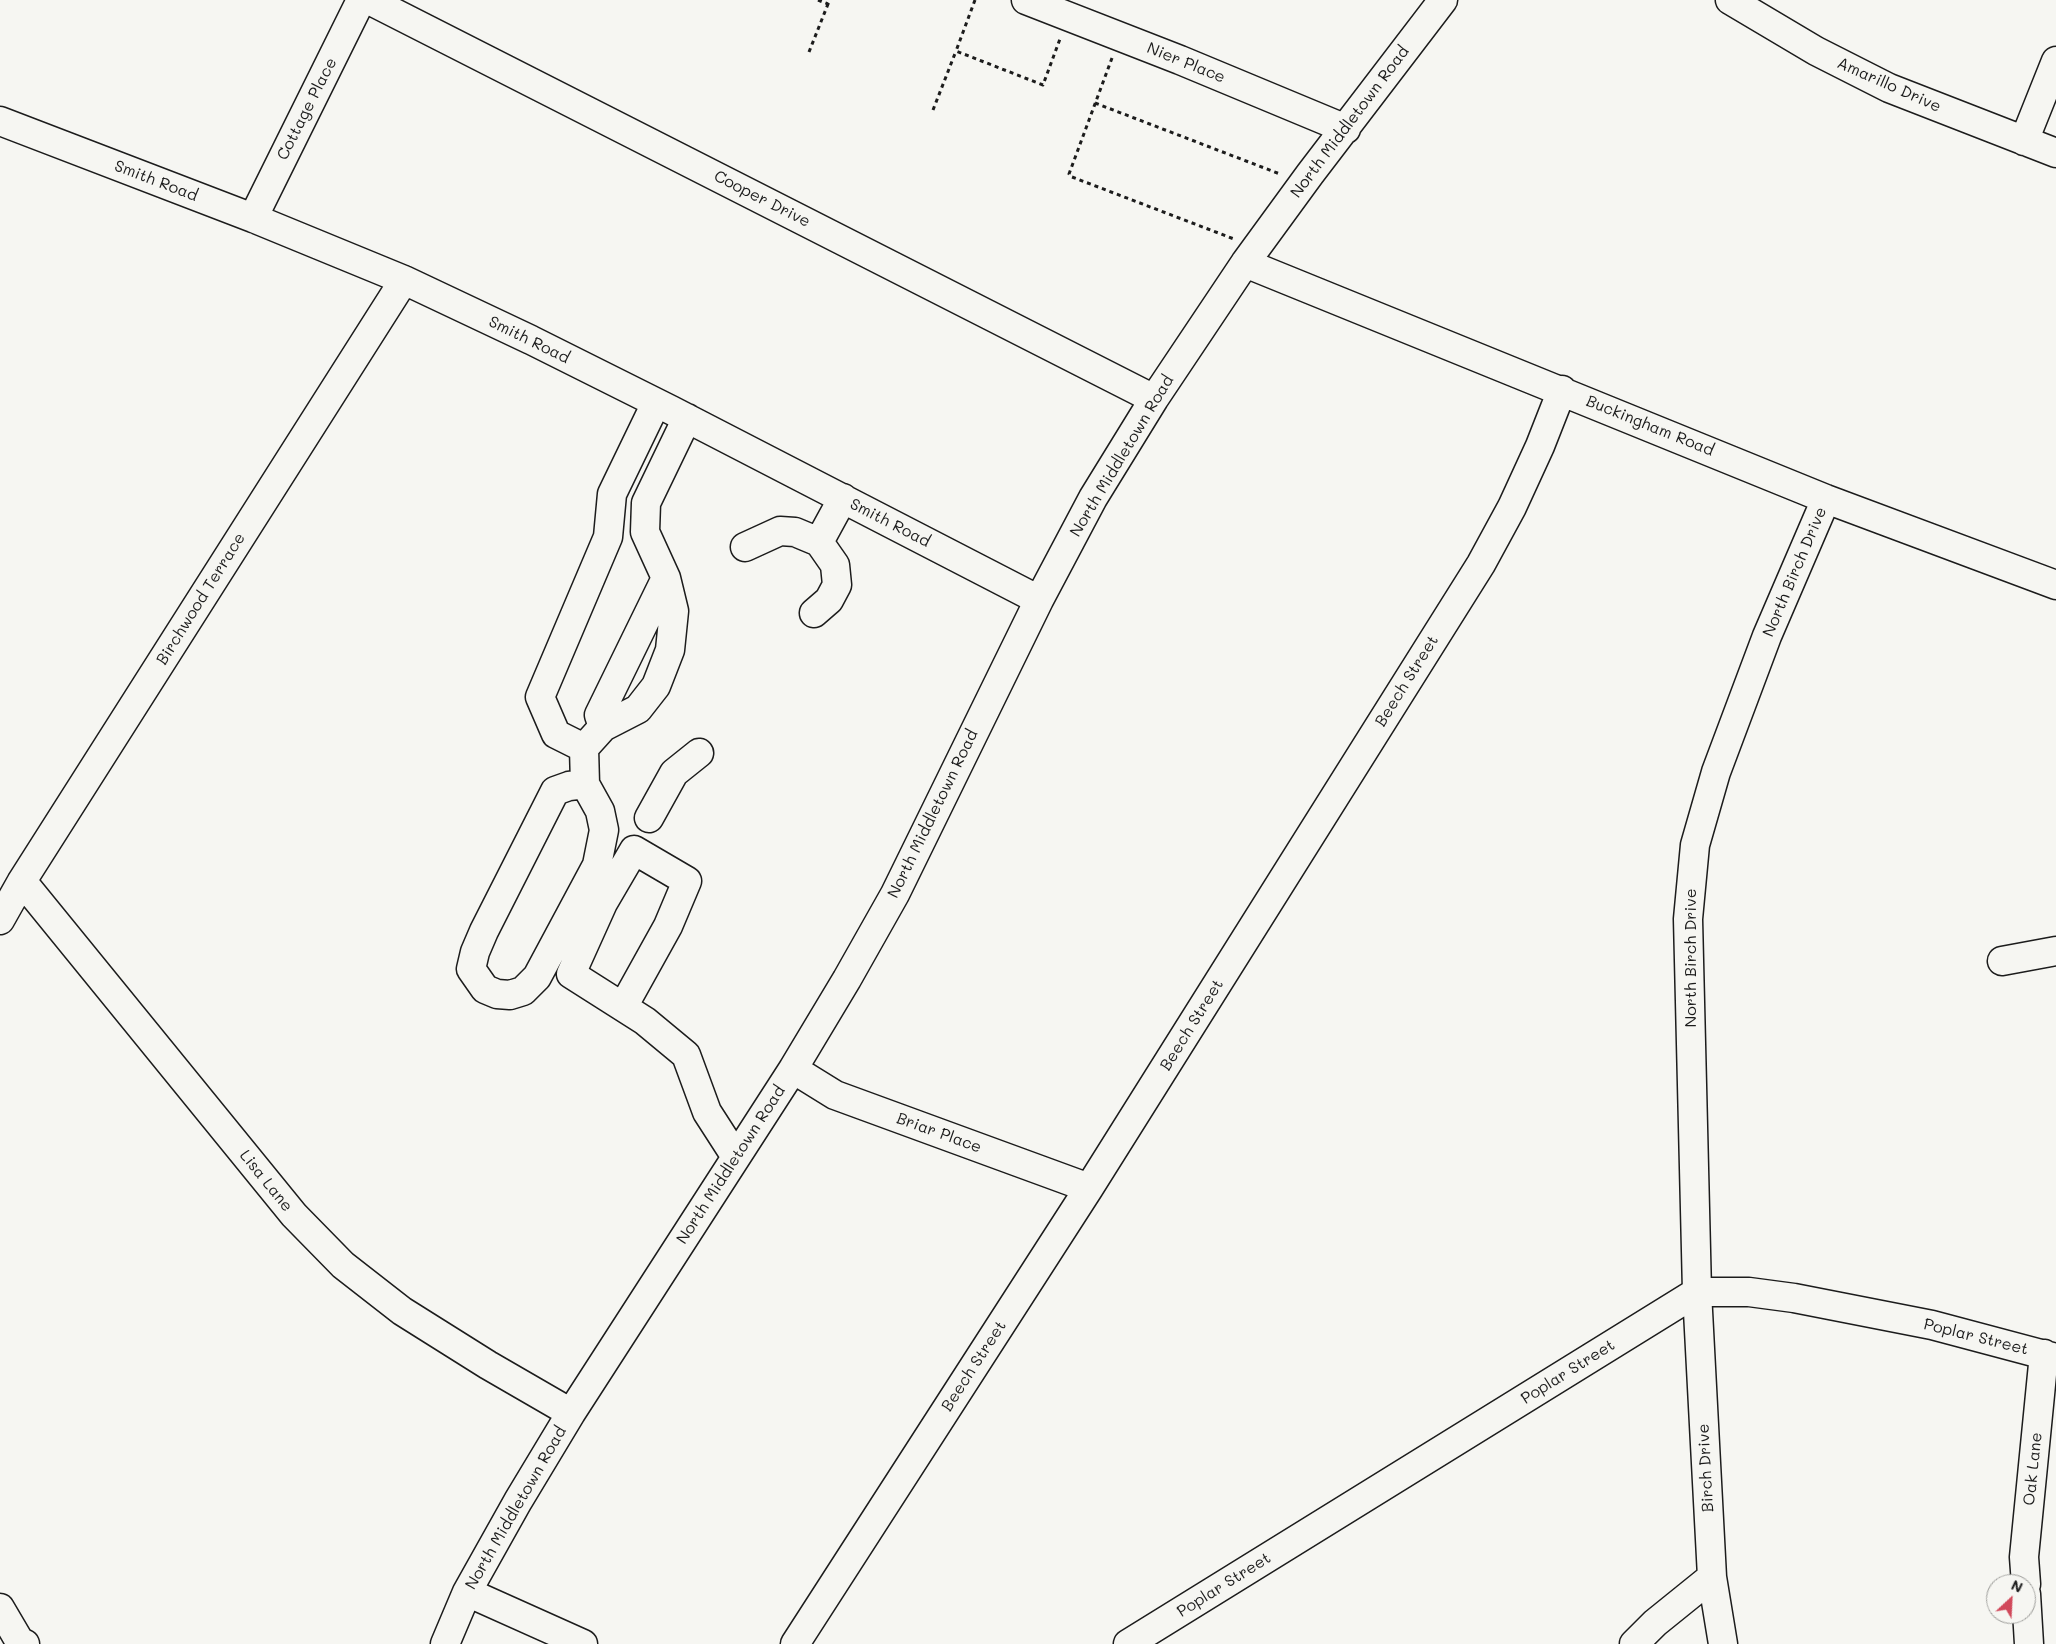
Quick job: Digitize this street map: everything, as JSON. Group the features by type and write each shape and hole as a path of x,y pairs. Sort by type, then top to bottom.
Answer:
{"street":[{"name":"Cottage Place","path":"252,218 361,0"},
{"name":"Cooper Drive","path":"369,0 1154,400"},
{"name":"Nier Place","path":"1026,0 1180,60 1346,129"},
{"name":"North Middletown Road","path":"445,1644 467,1592 518,1501 571,1414 793,1069 847,979 895,894 1039,600 1093,498 1154,400 1245,262 1444,0"},
{"name":"Amarillo Drive","path":"1730,0 1816,51 1889,88 2056,153"},
{"path":"2024,141 2056,61"},
{"name":"Smith Road","path":"0,120 252,218 404,280 656,402 1039,600"},
{"name":"Buckingham Road","path":"1245,262 1826,499 2056,585"},
{"name":"Birchwood Terrace","path":"0,920 22,881 404,280"},
{"name":"Beech Street","path":"795,1644 1089,1188 1481,564 1520,490 1562,390"},
{"path":"584,748 556,734 540,697 608,537 612,494 656,402"},
{"path":"585,784 569,786 555,791 484,931 475,952 471,969 485,989 497,994 510,995 523,991 537,977 597,865 604,830 600,811 585,784 584,748 603,727 638,709 656,686 670,650 674,611 666,578 645,532 646,503 687,418"},
{"path":"819,542 843,498"},
{"name":"North Birch Drive","path":"1697,1292 1688,919 1695,845 1716,772 1764,645 1826,499"},
{"path":"745,547 780,531 795,532 819,542 834,565 837,585 828,600 814,612"},
{"path":"608,537 645,532"},
{"path":"603,727 599,715 666,578"},
{"path":"699,753 674,773 644,833 603,903 571,974 645,1021 686,1055 708,1112 736,1157"},
{"path":"623,1007 668,926 687,881 644,833"},
{"path":"597,865 603,903"},
{"name":"Lisa Lane","path":"22,881 294,1215 343,1265 402,1311 571,1414"},
{"path":"2002,961 2056,951"},
{"name":"Briar Place","path":"793,1069 835,1094 1089,1188"},
{"name":"Poplar Street","path":"1128,1644 1697,1292 1749,1292 1794,1298 1932,1325 2050,1356"},
{"name":"Birch Drive","path":"1697,1292 1712,1576 1723,1644"},
{"name":"Oak Lane","path":"2025,1574 2024,1557 2050,1356"},
{"path":"1634,1644 1655,1623 1712,1576"},
{"path":"467,1592 583,1644"},
{"path":"0,1608 20,1642 25,1644"},
{"path":"2027,1624 2028,1644"}],"path":[{"path":"809,52 829,2 818,0"},
{"path":"933,110 975,0"},
{"path":"956,51 1043,85 1063,30"},
{"path":"1120,37 1069,174 1072,177 1234,238"},
{"path":"1095,103 1280,174"}]}
